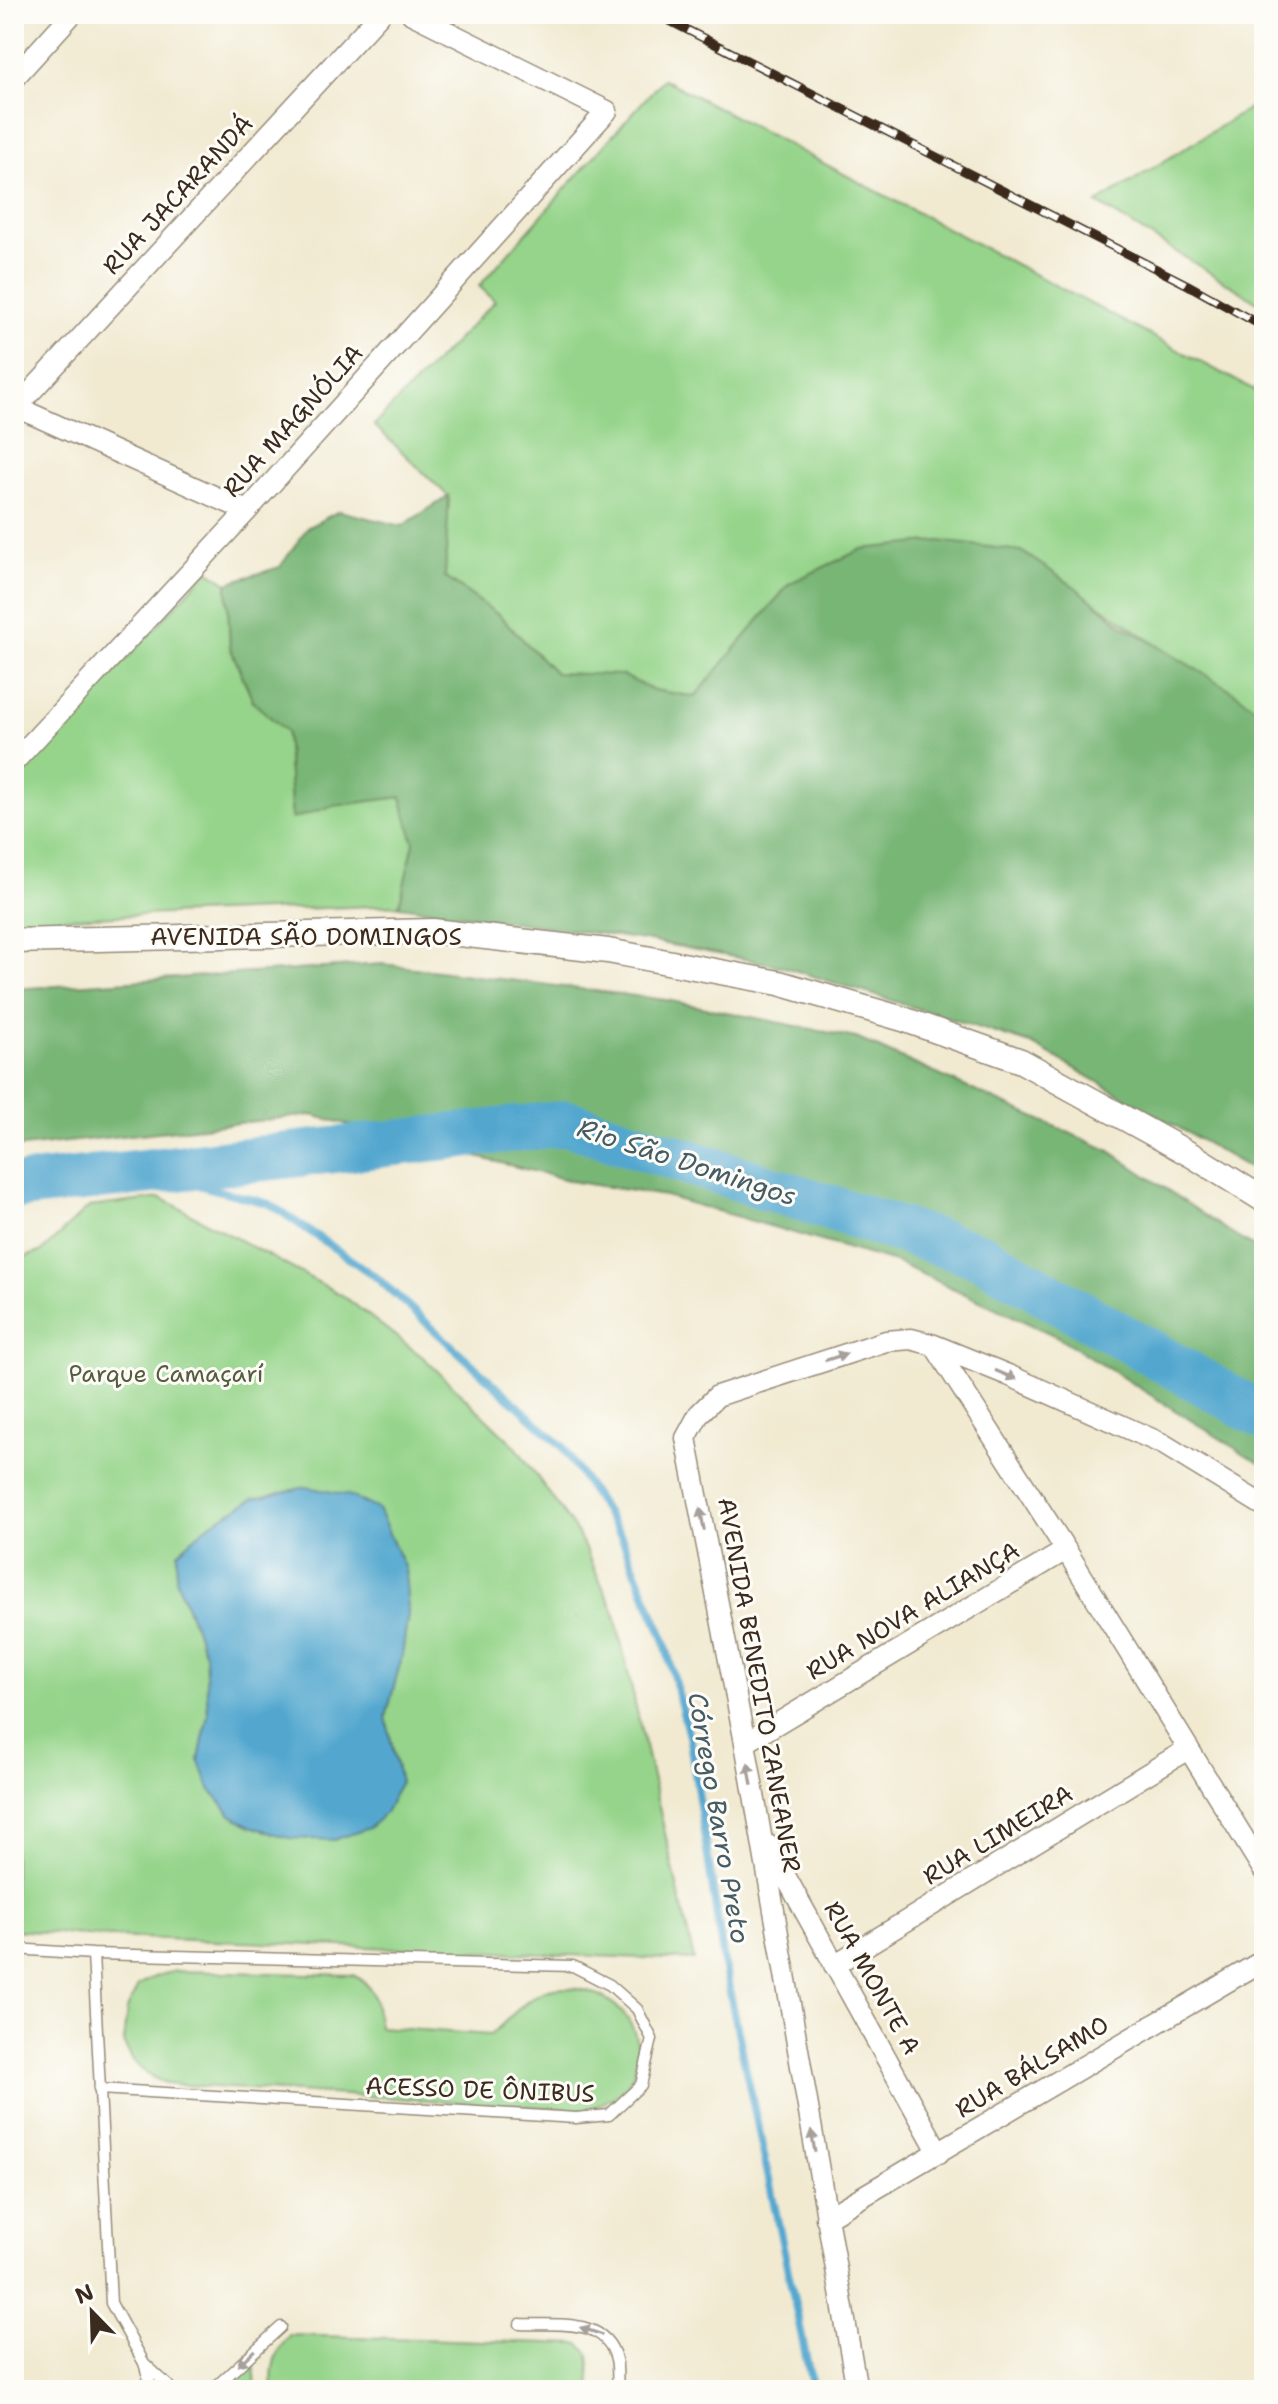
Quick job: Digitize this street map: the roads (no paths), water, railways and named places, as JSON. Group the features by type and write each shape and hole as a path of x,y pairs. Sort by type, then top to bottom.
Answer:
{"street":[{"path":"14,78 72,14"},
{"name":"RUA JACARANDÁ","path":"15,408 380,14"},
{"name":"RUA MAGNÓLIA","path":"14,762 247,511 607,111 412,14"},
{"path":"15,408 247,511"},
{"name":"AVENIDA SÃO DOMINGOS","path":"14,941 433,931 608,951 779,983 903,1019 1021,1061 1195,1157 1264,1200"},
{"name":"AVENIDA BENEDITO ZANEANER","path":"857,2390 745,1743 686,1438 699,1414 717,1396 886,1341 911,1339 934,1345"},
{"path":"934,1345 1163,1444 1264,1506"},
{"path":"934,1345 1066,1550 1264,1871"},
{"name":"RUA NOVA ALIANÇA","path":"745,1743 1066,1550"},
{"name":"RUA LIMEIRA","path":"834,1965 1188,1749"},
{"name":"RUA MONTE A","path":"760,1829 939,2153"},
{"name":"RUA BÁLSAMO","path":"826,2218 1264,1960"}],"lane":[{"name":"ACESSO DE ÔNIBUS","path":"14,1949 93,1954 573,1966 610,1985 637,2009 652,2039 641,2085 609,2115 576,2118 99,2089"},
{"path":"93,1954 111,2303 144,2363 152,2390"},
{"path":"520,2324 592,2328 607,2338 616,2360 618,2390"},
{"path":"212,2390 281,2327"},
{"path":"144,2363 173,2390"}],"water":[{"path":"306,1487 348,1495 378,1509 405,1569 408,1613 402,1656 386,1717 400,1783 385,1813 369,1828 334,1840 289,1838 251,1826 231,1815 210,1789 199,1760 208,1714 205,1654 176,1578 178,1552 210,1524 253,1499"}],"waterway":[{"name":"Rio São Domingos","path":"14,1187 567,1123 981,1256 1264,1417"},
{"name":"Córrego Barro Preto","path":"144,1171 270,1204 376,1277 562,1446 621,1536 664,1639 690,1740 725,1969 813,2390"}],"railway":[{"path":"656,14 1188,285 1264,327"}],"park label":[{"name":"Parque Camaçarí","path":"166,1374"}]}
